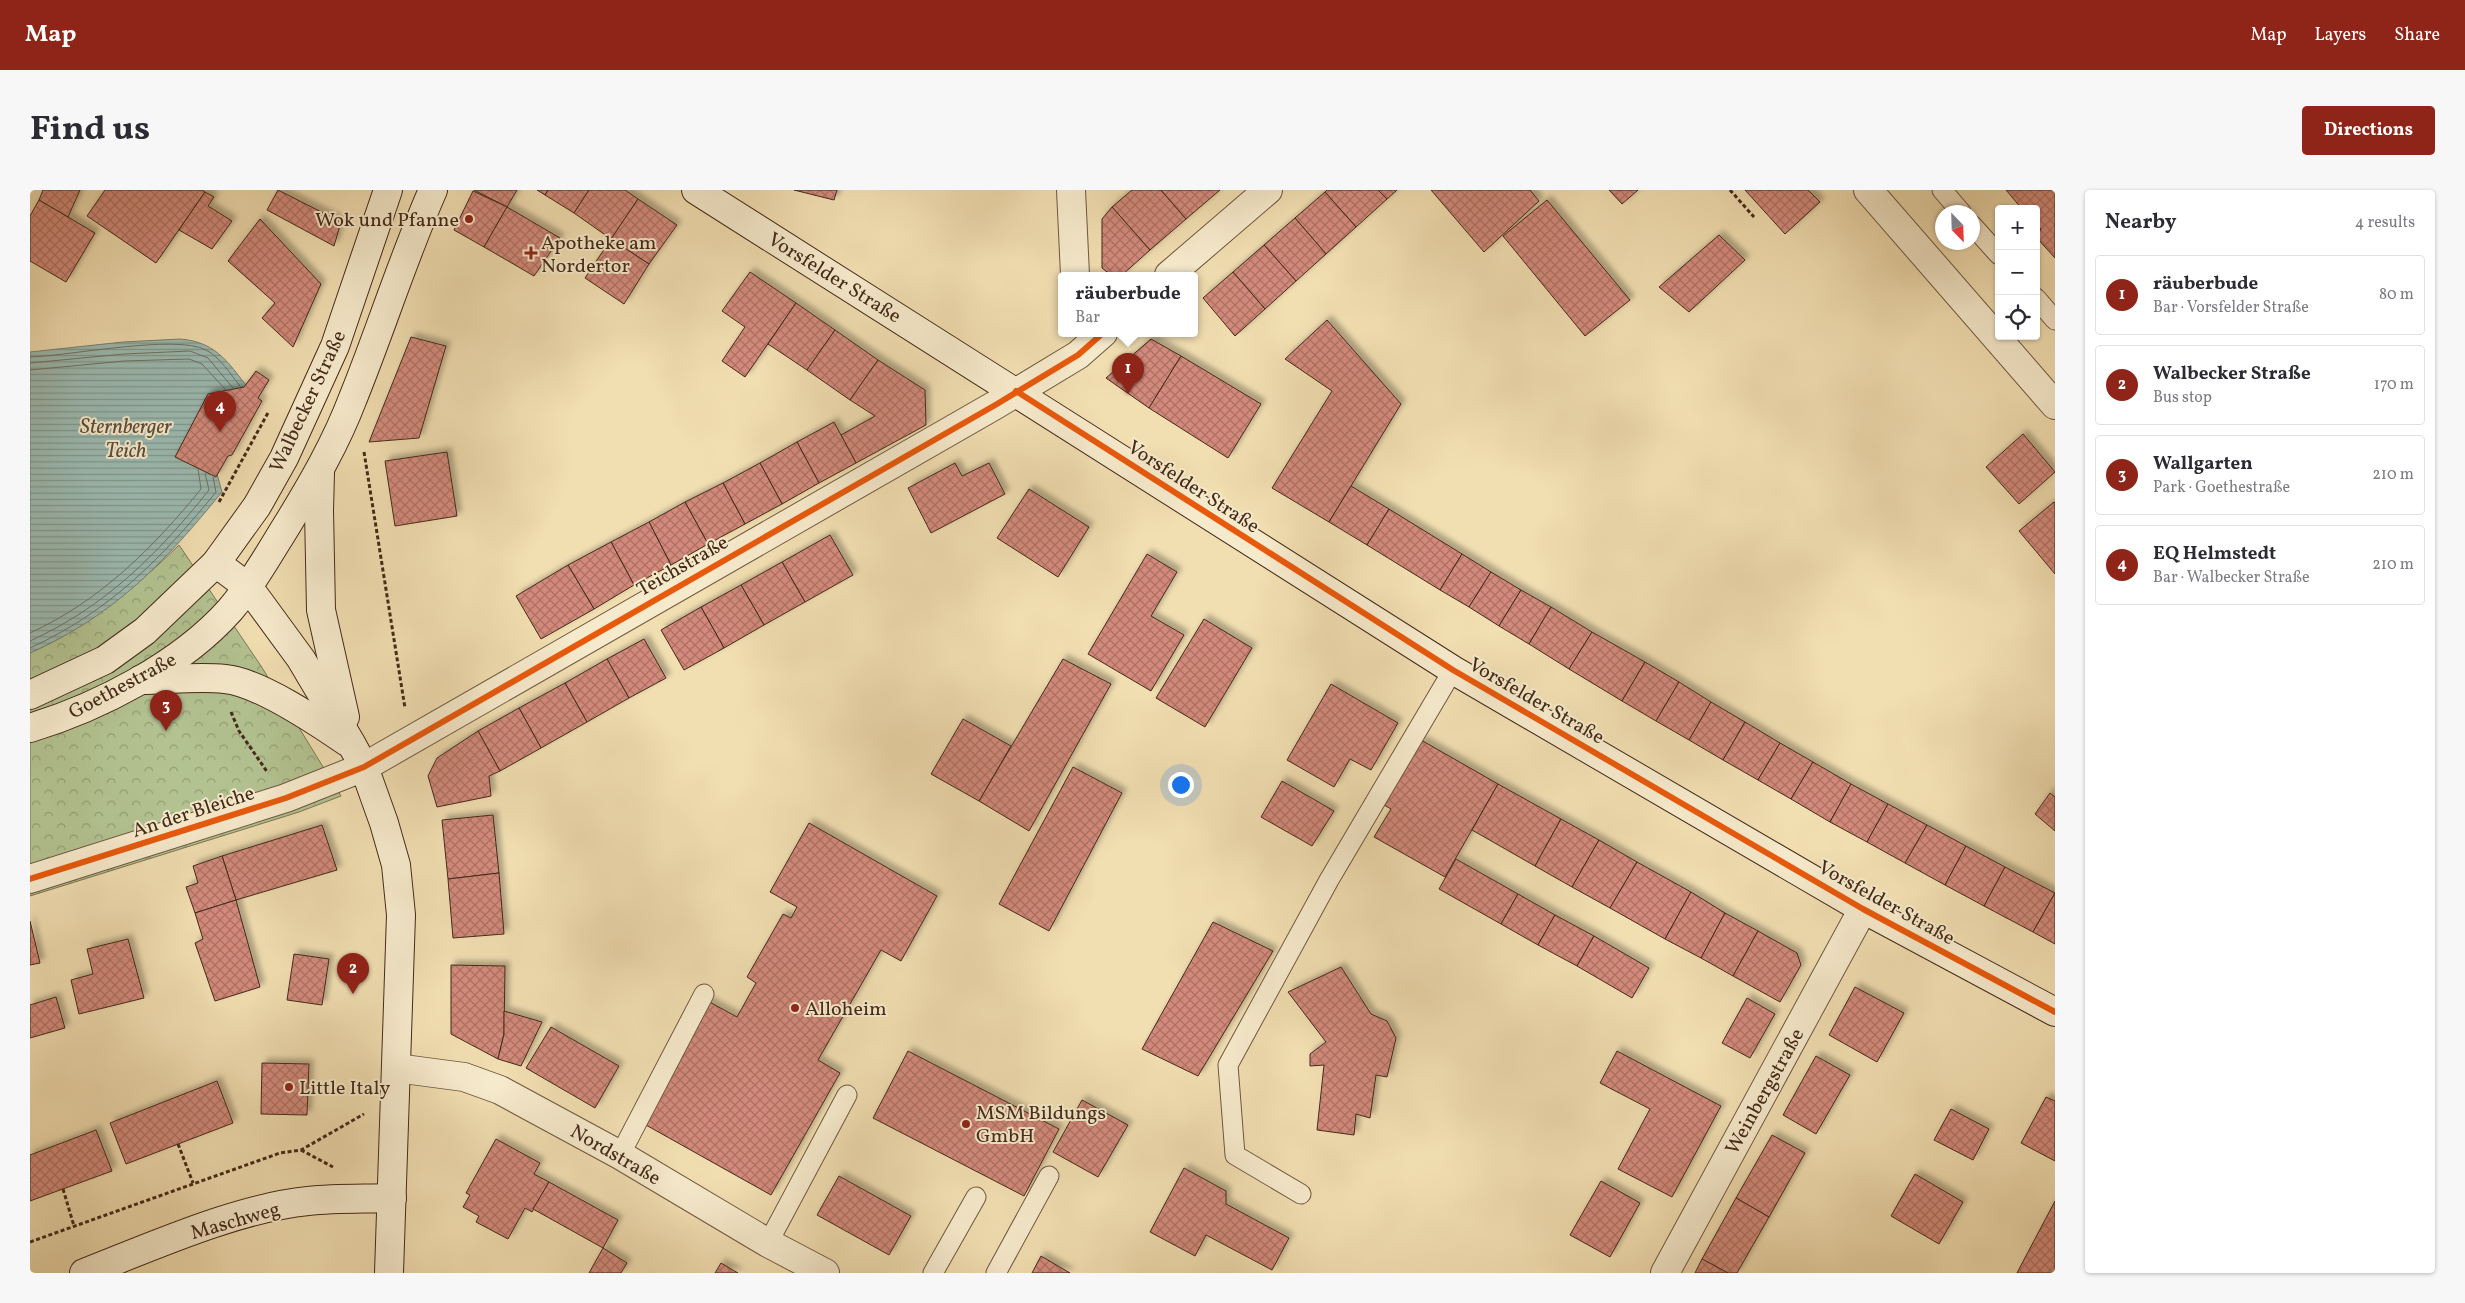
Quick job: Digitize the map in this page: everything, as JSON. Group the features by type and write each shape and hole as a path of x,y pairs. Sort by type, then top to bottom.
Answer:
{"main road":[{"name":"Walbecker Straße","path":"216,562 257,506 284,458 321,380 335,346 388,190"},
{"name":"Walbecker Straße","path":"248,587 320,472 353,399 387,305 433,190"},
{"name":"Vorsfelder Straße","path":"696,190 1016,391 1453,670 1863,909 2055,1012"},
{"path":"1072,190 1075,272"},
{"path":"1172,272 1268,190"},
{"path":"1868,190 2055,405"},
{"name":"Teichstraße","path":"358,756 410,740 1016,391 1077,344 1094,337"},
{"path":"320,472 321,610 358,756 384,823 396,865 400,907 389,1273"},
{"path":"216,562 248,587 301,659 358,756"},
{"name":"Goethestraße","path":"30,695 105,660 145,631 216,562"},
{"name":"Goethestraße","path":"30,728 51,722 140,680 186,650 212,629 248,587"},
{"path":"140,680 226,679 252,688 301,711 358,756"},
{"name":"An der Bleiche","path":"30,879 286,798 358,756"},
{"name":"Weinbergstraße","path":"1665,1273 1863,909"},
{"name":"Nordstraße","path":"396,1068 464,1077 500,1090 620,1155 768,1243 824,1273"},
{"name":"Maschweg","path":"84,1273 204,1228 268,1208 308,1201 392,1198"}],"lane":[{"path":"1942,190 1955,205"},
{"path":"1980,234 1995,251"},
{"path":"2040,303 2055,320"},
{"path":"1301,1194 1235,1155 1228,1065 1329,880 1453,670"},
{"path":"620,1155 704,994"},
{"path":"768,1243 847,1095"},
{"path":"996,1273 1049,1176"},
{"path":"933,1273 976,1197"}],"path":[{"path":"1730,190 1754,217"},
{"path":"214,510 272,406"},
{"path":"363,446 410,740"},
{"path":"229,707 239,731 286,798"},
{"path":"30,1242 280,1153 301,1150 395,1097"},
{"path":"178,1144 193,1184"},
{"path":"63,1189 74,1226"}],"green space":[{"path":"179,545 261,666 341,796 299,812 30,896 30,653 51,643 109,606 145,577"}],"water":[{"name":"Sternberger Teich","path":"180,339 193,341 214,350 230,365 253,394 216,470 222,492 179,542 136,585 88,622 30,653 30,352 123,342"}],"building":[{"path":"43,190 80,190 68,217 39,200"},
{"path":"105,190 202,190 205,192 156,263 87,216"},
{"path":"278,190 341,222 334,246 267,210"},
{"path":"474,190 517,190 507,207"},
{"path":"537,190 548,190 545,195"},
{"path":"548,190 589,190 574,213 545,195"},
{"path":"589,190 625,190 638,199 611,239 574,213"},
{"path":"794,190 837,190 834,200"},
{"path":"1132,190 1161,190 1186,219 1150,250 1112,207"},
{"path":"1161,190 1220,190 1186,219"},
{"path":"1327,190 1378,190 1387,199 1356,227 1325,192"},
{"path":"1378,190 1397,190 1387,199"},
{"path":"1431,190 1530,190 1539,201 1484,252"},
{"path":"1609,190 1638,190 1622,204"},
{"path":"1745,190 1808,190 1820,202 1785,234"},
{"path":"2006,190 2055,190 2055,258 2040,241 2040,205 2019,205"},
{"path":"473,191 507,207 484,247 454,230"},
{"path":"205,192 214,197 208,206 232,221 212,249 179,230"},
{"path":"1325,192 1356,227 1326,254 1295,218"},
{"path":"638,199 677,225 649,264 611,239"},
{"path":"39,200 95,233 66,282 30,261 30,216"},
{"path":"1547,200 1630,300 1585,336 1503,236"},
{"path":"507,207 560,238 534,276 484,247"},
{"path":"1112,207 1150,250 1125,272 1107,272 1102,268 1102,219"},
{"path":"1295,218 1326,254 1296,281 1264,245"},
{"path":"260,219 321,284 293,347 262,318 275,303 228,261"},
{"path":"1719,235 1745,260 1689,312 1659,287"},
{"path":"611,239 649,264 624,304 585,278"},
{"path":"1264,245 1296,281 1265,309 1233,272"},
{"path":"750,272 796,303 745,377 722,361 745,327 722,311"},
{"path":"1233,272 1265,309 1235,336 1203,298"},
{"path":"796,303 835,330 807,370 768,344"},
{"path":"1327,320 1401,404 1329,522 1272,488 1332,391 1285,359"},
{"path":"835,330 878,360 850,400 807,370"},
{"path":"411,337 446,346 419,438 369,442"},
{"path":"1151,339 1181,356 1149,408 1106,378"},
{"path":"1181,356 1261,404 1228,458 1149,408"},
{"path":"878,360 925,390 926,425 856,463 841,435 875,416 850,400"},
{"path":"256,371 269,380 258,398 262,401 232,455 228,456 216,477 175,457 208,394 244,387"},
{"path":"834,422 856,463 819,483 797,442"},
{"path":"2023,434 2055,472 2019,504 1986,467"},
{"path":"797,442 819,483 782,504 760,463"},
{"path":"447,452 457,516 395,526 385,461"},
{"path":"760,463 782,504 745,524 723,483"},
{"path":"955,463 962,476 989,463 1005,494 931,533 908,488"},
{"path":"723,483 745,524 708,544 685,502"},
{"path":"1351,486 1389,509 1367,545 1329,522"},
{"path":"1029,489 1089,527 1058,577 997,538"},
{"path":"685,502 708,544 671,565 649,522"},
{"path":"2055,503 2055,574 2019,531"},
{"path":"1389,509 1462,554 1440,590 1367,545"},
{"path":"649,522 671,565 634,585 611,542"},
{"path":"830,535 853,575 805,602 782,562"},
{"path":"611,542 634,585 594,609 568,565"},
{"path":"1147,554 1177,572 1151,616 1184,635 1151,691 1088,654"},
{"path":"1462,554 1491,572 1469,607 1440,590"},
{"path":"782,562 805,602 764,625 741,585"},
{"path":"568,565 594,609 541,639 516,596"},
{"path":"1491,572 1521,590 1499,626 1469,607"},
{"path":"741,585 764,625 724,648 701,607"},
{"path":"1521,590 1551,607 1529,644 1499,626"},
{"path":"701,607 724,648 684,670 661,630"},
{"path":"1551,607 1592,632 1569,669 1529,644"},
{"path":"1204,619 1252,648 1205,727 1156,698"},
{"path":"1592,632 1645,662 1622,701 1569,669"},
{"path":"644,639 666,678 629,698 607,659"},
{"path":"607,659 629,698 587,722 565,683"},
{"path":"1063,659 1111,684 1029,831 979,801"},
{"path":"1645,662 1679,682 1656,721 1622,701"},
{"path":"1679,682 1711,702 1689,740 1656,721"},
{"path":"565,683 587,722 541,748 519,708"},
{"path":"1331,684 1398,723 1371,770 1350,759 1334,787 1287,760"},
{"path":"1711,702 1745,722 1723,760 1689,740"},
{"path":"519,708 541,748 500,771 478,731"},
{"path":"963,719 1011,746 979,801 931,774"},
{"path":"1745,722 1780,743 1758,780 1723,760"},
{"path":"478,731 500,771 489,776 491,796 437,807 428,776 437,758"},
{"path":"1421,740 1498,784 1445,877 1374,837 1391,809 1384,805"},
{"path":"1780,743 1813,762 1791,799 1758,780"},
{"path":"1813,762 1851,784 1830,822 1791,799"},
{"path":"1073,767 1122,793 1049,931 999,904"},
{"path":"1282,781 1334,811 1312,846 1261,817"},
{"path":"1498,784 1561,819 1535,866 1472,830"},
{"path":"1851,784 1888,804 1867,842 1830,822"},
{"path":"2050,793 2055,797 2055,831 2035,814"},
{"path":"1888,804 1927,825 1905,863 1867,842"},
{"path":"493,815 499,873 448,879 442,820"},
{"path":"1561,819 1599,840 1572,887 1535,866"},
{"name":"Alloheim","path":"809,823 937,896 901,961 881,950 818,1060 840,1073 771,1195 637,1120 704,999 737,1017 756,983 747,977 783,914 791,918 797,907 770,892"},
{"path":"322,825 337,870 236,900 222,856"},
{"path":"1927,825 1966,846 1945,885 1905,863"},
{"path":"1599,840 1637,862 1610,908 1572,887"},
{"path":"1966,846 2005,867 1984,906 1945,885"},
{"path":"222,856 236,900 195,913 186,887 198,883 193,866"},
{"path":"1456,859 1518,894 1501,924 1439,889"},
{"path":"1637,862 1691,892 1665,939 1610,908"},
{"path":"2005,867 2055,893 2033,932 1984,906"},
{"path":"499,873 504,934 453,938 448,879"},
{"path":"1691,892 1725,913 1701,958 1665,939"},
{"path":"2055,893 2055,944 2033,932"},
{"path":"1518,894 1555,915 1538,945 1501,924"},
{"path":"236,900 260,987 215,1001 195,943 203,939 195,913"},
{"path":"1725,913 1758,931 1733,976 1701,958"},
{"path":"1555,915 1594,936 1577,966 1538,945"},
{"path":"30,921 40,963 30,965"},
{"path":"1213,922 1273,951 1198,1076 1142,1049"},
{"path":"1758,931 1797,953 1801,965 1780,1002 1733,976"},
{"path":"1594,936 1649,968 1632,998 1577,966"},
{"path":"128,939 144,998 79,1014 71,980 93,974 87,949"},
{"path":"294,954 329,959 322,1005 287,1000"},
{"path":"451,965 505,966 504,1034 498,1059 451,1034"},
{"path":"1341,967 1371,1014 1387,1021 1396,1038 1387,1077 1376,1075 1370,1118 1356,1114 1354,1135 1317,1130 1324,1065 1310,1066 1310,1054 1326,1042 1288,992"},
{"path":"1855,987 1904,1013 1877,1062 1829,1035"},
{"path":"56,997 65,1028 30,1038 30,1005"},
{"path":"1747,998 1775,1014 1750,1058 1722,1043"},
{"path":"504,1011 542,1022 521,1066 498,1059 504,1034"},
{"path":"551,1027 619,1066 595,1108 526,1068"},
{"name":"MSM Bildungs GmbH","path":"908,1051 1059,1129 1024,1196 873,1118"},
{"path":"1617,1051 1721,1106 1672,1197 1618,1169 1650,1109 1600,1083"},
{"path":"1816,1056 1850,1075 1816,1134 1783,1115"},
{"path":"262,1063 309,1064 307,1115 261,1114"},
{"path":"217,1081 233,1123 126,1164 110,1123"},
{"path":"2046,1097 2055,1101 2055,1161 2021,1143"},
{"path":"1082,1100 1128,1125 1098,1177 1053,1152"},
{"path":"1951,1109 1989,1129 1973,1160 1934,1140"},
{"path":"96,1130 112,1171 30,1201 30,1155"},
{"path":"1772,1135 1805,1153 1769,1217 1736,1198"},
{"path":"496,1139 540,1163 534,1174 549,1182 532,1212 525,1208 508,1239 476,1222 479,1216 463,1207 470,1195 466,1193"},
{"path":"1184,1168 1226,1191 1226,1204 1289,1238 1272,1270 1206,1235 1195,1256 1150,1232"},
{"path":"1915,1174 1963,1202 1939,1244 1891,1216"},
{"path":"839,1176 911,1216 889,1255 817,1215"},
{"path":"1601,1181 1640,1203 1610,1257 1570,1235"},
{"path":"549,1182 618,1220 603,1248 533,1209"},
{"path":"1736,1198 1769,1217 1737,1273 1728,1273 1702,1259"},
{"path":"2055,1201 2055,1273 2017,1273"},
{"path":"603,1248 627,1263 621,1273 589,1273"},
{"path":"1041,1256 1070,1273 1032,1273"},
{"path":"1702,1259 1728,1273 1695,1273"},
{"path":"721,1263 738,1273 715,1273"}],"cycle path":[{"path":"30,879 286,798 364,767 997,404 1078,355 1098,337"},
{"path":"1016,391 1453,670 1863,909 2055,1012"}],"place":[{"name":"Wok und Pfanne","path":"469,219"},
{"name":"Apotheke am Nordertor","path":"531,253"},
{"name":"räuberbude","path":"1128,394"},
{"name":"EQ Helmstedt","path":"220,432"},
{"name":"Wallgarten","path":"166,731"},
{"name":"Walbecker Straße","path":"353,994"},
{"name":"Alloheim","path":"795,1008"},
{"name":"Little Italy","path":"289,1087"},
{"name":"MSM Bildungs GmbH","path":"966,1124"}]}
